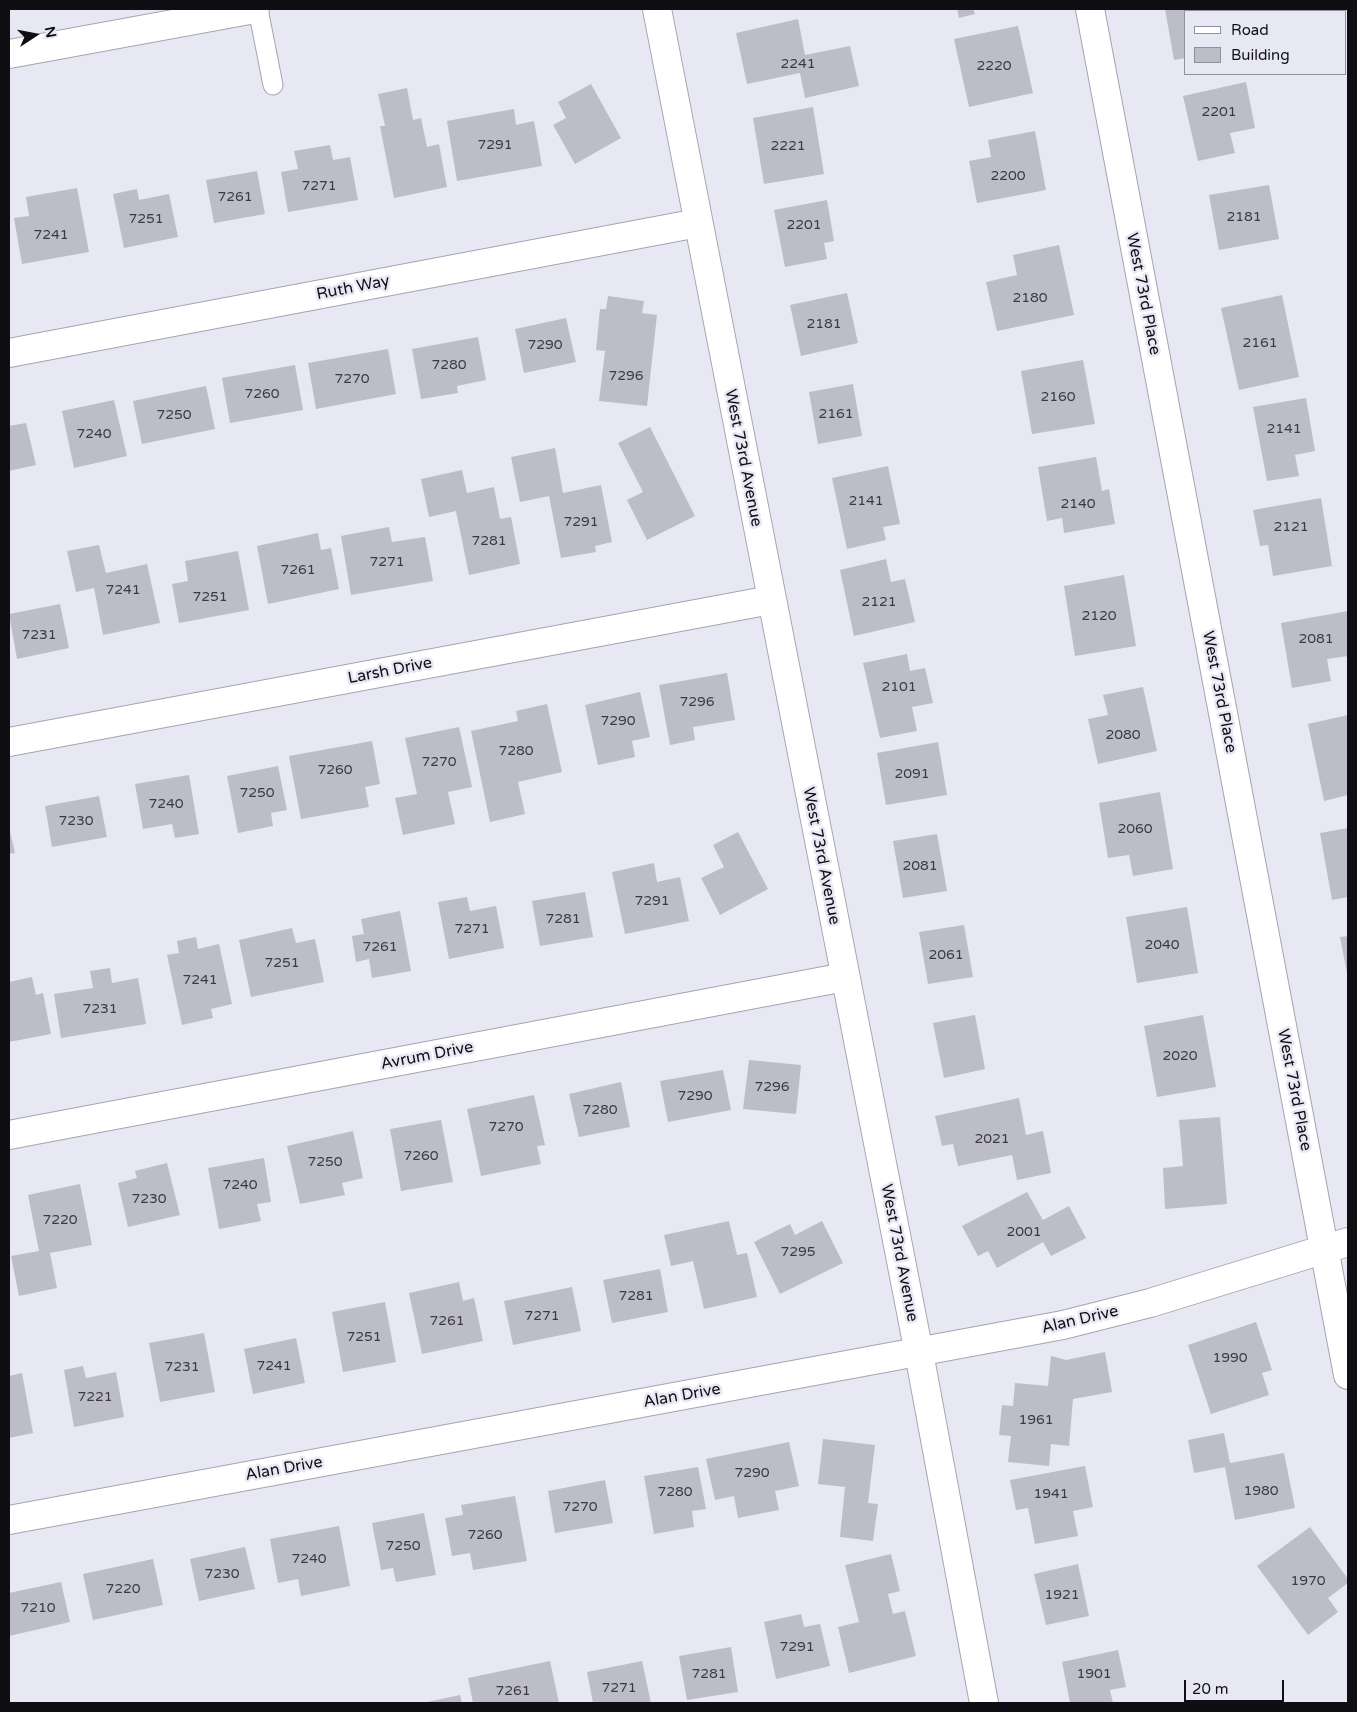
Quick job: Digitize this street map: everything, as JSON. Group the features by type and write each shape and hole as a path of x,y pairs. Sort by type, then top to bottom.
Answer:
{"street":[{"path":"9,54 256,9"},
{"name":"West 73rd Avenue","path":"657,9 844,977 919,1353 984,1703"},
{"name":"West 73rd Place","path":"1090,9 1336,1245 1348,1375"},
{"name":"Ruth Way","path":"9,353 698,223"},
{"name":"Larsh Drive","path":"9,742 771,600"},
{"name":"Avrum Drive","path":"9,1135 844,977"},
{"name":"Alan Drive","path":"9,1520 1063,1325 1150,1303 1336,1245"}],"lane":[{"path":"256,9 273,85"}],"building":[{"path":"957,9 973,9 975,14 959,18"},
{"path":"1165,9 1227,9 1184,10 1184,58 1174,60"},
{"path":"798,19 805,55 850,46 859,86 805,98 800,73 747,84 736,33"},
{"path":"1018,26 1033,93 969,107 954,39"},
{"path":"1246,82 1255,128 1230,133 1235,153 1198,161 1183,96"},
{"path":"591,84 621,138 575,164 553,125 566,118 558,102"},
{"path":"407,88 413,120 421,118 427,147 439,144 447,187 394,198 380,126 385,126 378,94"},
{"path":"813,107 824,174 764,184 753,118"},
{"path":"514,109 516,125 534,121 542,166 457,181 447,121"},
{"path":"1035,131 1046,190 977,203 969,161 991,157 988,140"},
{"path":"330,145 333,160 350,157 358,200 288,212 281,172 298,169 294,151"},
{"path":"257,171 265,214 214,223 206,180"},
{"path":"1269,185 1279,239 1219,250 1209,195"},
{"path":"77,188 89,252 22,264 14,218 29,216 26,197"},
{"path":"137,189 139,200 169,194 178,237 124,248 113,194"},
{"path":"827,200 834,241 824,243 827,259 785,267 774,210"},
{"path":"1059,245 1074,315 997,331 986,282 1017,275 1013,255"},
{"path":"847,293 858,343 801,356 790,305"},
{"path":"1282,295 1299,377 1239,390 1221,308"},
{"path":"608,296 644,301 642,313 657,315 647,406 599,401 605,351 596,350 600,309 606,309"},
{"path":"566,318 576,362 524,373 515,329"},
{"path":"478,337 486,380 457,386 458,393 421,399 412,349"},
{"path":"388,349 396,394 316,409 308,363"},
{"path":"1083,360 1095,424 1032,434 1021,371"},
{"path":"295,365 303,410 230,423 222,378"},
{"path":"853,384 862,436 818,444 809,392"},
{"path":"206,386 215,429 142,444 133,401"},
{"path":"1306,398 1315,451 1295,455 1299,476 1267,481 1253,407"},
{"path":"114,400 127,456 74,468 62,411"},
{"path":"26,423 36,465 9,471 9,426"},
{"path":"650,427 695,516 647,540 627,500 643,492 618,443"},
{"path":"555,448 563,493 601,485 612,542 595,546 596,552 561,558 549,496 520,502 511,457"},
{"path":"1096,457 1102,491 1109,489 1115,524 1064,533 1062,518 1047,521 1038,467"},
{"path":"888,466 900,524 883,527 886,540 847,549 832,478"},
{"path":"462,470 467,493 494,487 500,519 511,517 520,564 469,575 456,511 429,517 421,479"},
{"path":"1321,498 1332,566 1273,576 1268,545 1260,546 1253,510"},
{"path":"389,527 392,542 425,537 433,581 351,595 341,536"},
{"path":"318,533 321,550 331,548 339,589 268,604 257,546"},
{"path":"99,545 106,573 147,564 160,623 103,635 94,588 76,592 67,551"},
{"path":"238,551 249,610 179,623 172,584 188,581 185,561"},
{"path":"886,559 891,582 905,579 915,622 854,636 840,570"},
{"path":"1124,575 1136,646 1075,656 1064,586"},
{"path":"60,604 69,648 17,659 9,614"},
{"path":"1348,611 1348,656 1327,659 1331,681 1292,688 1281,623"},
{"path":"907,654 910,671 925,668 933,703 912,707 917,731 880,738 863,663"},
{"path":"727,673 735,720 693,727 695,740 670,745 659,685"},
{"path":"1143,687 1157,751 1098,764 1088,719 1108,715 1103,695"},
{"path":"640,692 650,737 632,741 635,757 598,765 585,705"},
{"path":"547,704 562,772 518,782 525,814 490,822 471,731 518,721 516,711"},
{"path":"1348,715 1348,795 1324,801 1308,724"},
{"path":"459,727 472,787 448,792 455,824 403,835 395,798 417,794 405,738"},
{"path":"372,741 380,784 365,787 369,807 301,819 289,756"},
{"path":"938,742 947,795 886,805 877,753"},
{"path":"278,766 287,810 271,813 273,826 238,833 227,776"},
{"path":"189,775 199,834 175,838 172,824 143,829 135,784"},
{"path":"1160,792 1173,869 1133,876 1129,855 1108,858 1099,803"},
{"path":"99,796 107,837 52,847 45,806"},
{"path":"9,827 15,853 9,854"},
{"path":"1348,828 1348,897 1332,900 1320,833"},
{"path":"738,832 768,889 720,915 701,878 724,867 713,845"},
{"path":"937,834 947,891 903,898 893,841"},
{"path":"654,863 657,882 680,877 689,921 625,934 612,872"},
{"path":"585,892 593,937 540,946 532,901"},
{"path":"467,897 470,911 496,906 504,948 449,959 438,902"},
{"path":"1187,907 1198,973 1137,983 1126,917"},
{"path":"400,911 411,971 372,978 369,959 356,962 352,936 364,934 361,919"},
{"path":"964,925 973,977 928,984 919,932"},
{"path":"292,928 296,943 315,939 324,982 251,997 239,940"},
{"path":"1348,936 1348,973 1347,973 1340,937"},
{"path":"196,937 198,949 219,944 232,1004 211,1009 213,1018 182,1025 167,955 179,953 177,941"},
{"path":"110,968 112,983 138,978 146,1024 61,1038 54,994 93,988 90,971"},
{"path":"32,977 36,995 43,993 51,1034 9,1042 9,982"},
{"path":"975,1015 985,1069 944,1078 933,1023"},
{"path":"1203,1015 1216,1087 1157,1097 1144,1026"},
{"path":"749,1060 801,1065 796,1114 743,1109"},
{"path":"723,1070 731,1110 668,1122 660,1081"},
{"path":"621,1082 630,1127 579,1137 569,1094"},
{"path":"534,1095 545,1145 537,1146 541,1164 481,1176 467,1109"},
{"path":"1019,1098 1026,1135 1043,1131 1051,1173 1017,1180 1012,1155 958,1166 953,1144 942,1146 935,1116"},
{"path":"1220,1117 1227,1204 1165,1209 1163,1168 1183,1166 1179,1120"},
{"path":"441,1120 453,1182 401,1191 390,1129"},
{"path":"353,1131 363,1178 342,1183 345,1195 300,1204 287,1146"},
{"path":"264,1158 271,1202 257,1204 261,1221 219,1229 208,1168"},
{"path":"167,1163 180,1215 128,1227 118,1183 137,1178 135,1171"},
{"path":"80,1184 92,1245 50,1253 57,1288 19,1296 11,1256 39,1251 28,1195"},
{"path":"1027,1192 1043,1220 1069,1206 1086,1238 1051,1256 1043,1242 997,1268 988,1251 978,1256 962,1226"},
{"path":"729,1221 737,1255 747,1253 757,1297 704,1309 693,1261 671,1266 664,1235"},
{"path":"822,1221 843,1263 780,1294 754,1242 790,1224 795,1235"},
{"path":"660,1269 668,1312 612,1323 603,1280"},
{"path":"459,1282 463,1301 474,1298 483,1341 422,1354 409,1293"},
{"path":"572,1287 581,1331 513,1345 504,1301"},
{"path":"385,1302 396,1362 343,1372 332,1312"},
{"path":"1256,1322 1272,1370 1262,1373 1269,1395 1211,1414 1188,1345"},
{"path":"204,1333 215,1392 160,1402 149,1343"},
{"path":"296,1338 305,1383 253,1394 244,1349"},
{"path":"1105,1352 1112,1392 1073,1399 1069,1446 1051,1444 1049,1466 1008,1462 1011,1436 999,1435 1002,1405 1013,1406 1015,1383 1048,1386 1051,1356 1066,1360"},
{"path":"83,1366 86,1378 116,1372 124,1417 74,1427 64,1370"},
{"path":"22,1373 33,1433 9,1438 9,1376"},
{"path":"1224,1433 1230,1463 1284,1453 1295,1508 1235,1520 1225,1467 1194,1473 1188,1440"},
{"path":"823,1439 875,1445 868,1503 878,1504 873,1541 840,1537 845,1487 818,1484"},
{"path":"789,1442 799,1486 775,1491 779,1510 738,1518 734,1496 715,1500 706,1459"},
{"path":"1085,1466 1093,1507 1073,1511 1078,1536 1035,1544 1028,1508 1016,1510 1010,1480"},
{"path":"698,1467 706,1509 692,1511 694,1527 654,1534 644,1476"},
{"path":"605,1480 613,1523 555,1533 548,1491"},
{"path":"515,1496 527,1561 473,1570 470,1553 452,1556 445,1518 463,1515 461,1505"},
{"path":"424,1513 436,1575 396,1582 393,1568 381,1570 372,1523"},
{"path":"339,1526 350,1586 301,1596 298,1579 278,1583 270,1539"},
{"path":"1310,1527 1348,1579 1348,1583 1328,1598 1338,1612 1308,1635 1257,1566"},
{"path":"245,1547 255,1589 199,1601 190,1559"},
{"path":"891,1554 900,1591 888,1594 893,1614 905,1611 916,1656 849,1673 838,1627 859,1622 845,1565"},
{"path":"153,1559 163,1605 93,1620 83,1574"},
{"path":"1078,1564 1089,1616 1046,1625 1034,1574"},
{"path":"61,1582 70,1622 9,1636 9,1593"},
{"path":"801,1614 804,1627 820,1624 830,1666 776,1679 764,1622"},
{"path":"731,1647 738,1692 687,1700 679,1656"},
{"path":"1118,1650 1126,1687 1110,1690 1113,1703 1070,1703 1062,1662"},
{"path":"550,1661 559,1703 473,1703 468,1678"},
{"path":"642,1661 651,1703 593,1703 587,1672"},
{"path":"460,1695 462,1703 427,1702"}]}
